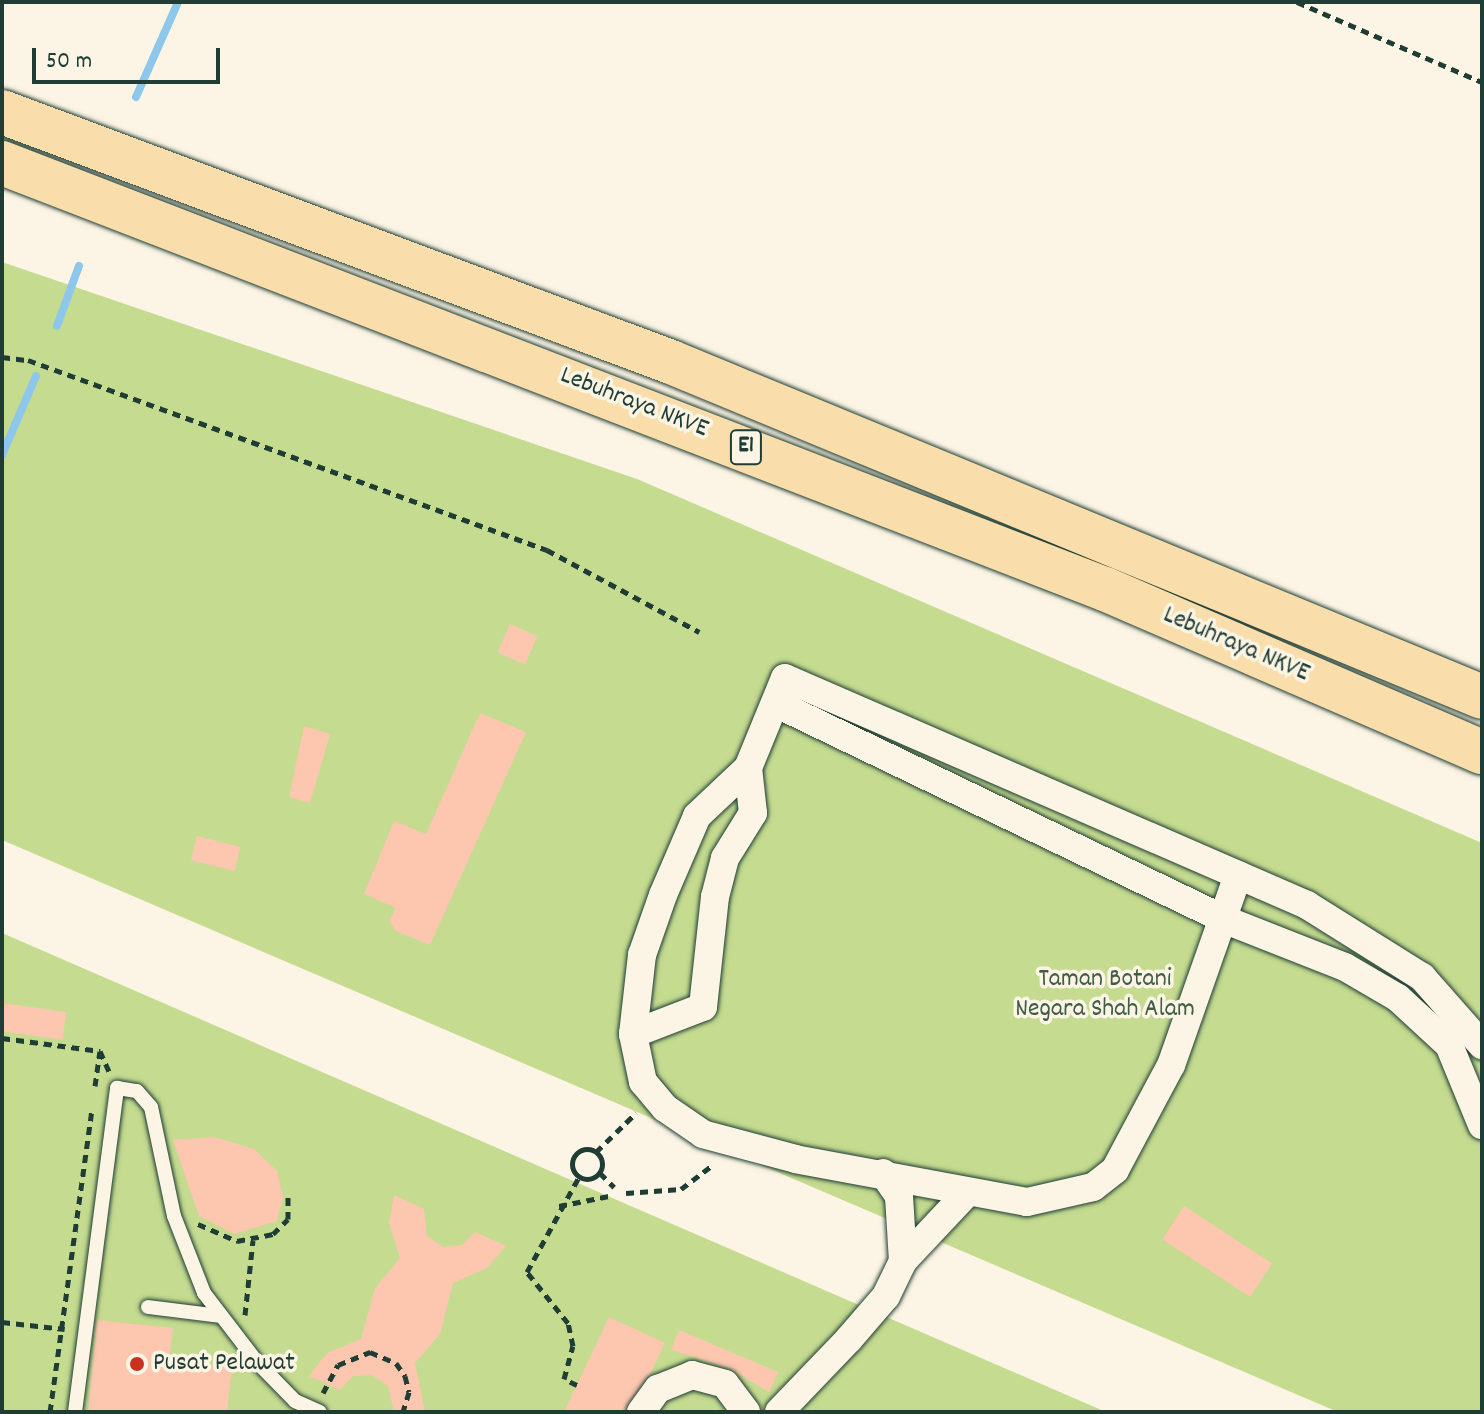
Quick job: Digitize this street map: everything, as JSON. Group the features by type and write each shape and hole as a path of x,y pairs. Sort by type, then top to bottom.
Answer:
{"highway":[{"name":"Lebuhraya NKVE","path":"2,112 671,362 1482,697"},
{"name":"Lebuhraya NKVE","path":"2,163 1105,589 1482,752"}],"street":[{"path":"1238,875 1171,1065 1115,1170 1093,1187 1027,1202 965,1195 883,1173 725,1142 685,1124 653,1096 643,1082 633,1034 642,955 663,895 697,816 748,768 785,678 1307,905 1422,977 1482,1045"},
{"path":"775,703 1223,919 1345,967 1398,998 1449,1045 1482,1125"},
{"path":"633,1034 703,1007 725,858 753,813 748,768"},
{"path":"883,1173 899,1196 903,1261"},
{"path":"779,1412 886,1296 903,1261 965,1195"},
{"path":"641,1412 658,1389 692,1375 725,1384 746,1412"}],"lane":[{"path":"75,1412 117,1088 137,1091 151,1107 174,1216 204,1293 242,1344 295,1401 318,1411"},
{"path":"148,1307 220,1316"}],"path":[{"path":"1297,2 1482,82"},
{"path":"2,357 28,360 547,550 699,632"},
{"path":"2,1038 100,1051"},
{"path":"100,1051 117,1088"},
{"path":"50,1412 100,1051"},
{"path":"596,1152 653,1096"},
{"path":"626,1193 681,1189 713,1167 725,1142"},
{"path":"579,1177 573,1159 583,1150 596,1152"},
{"path":"596,1152 600,1173 614,1187"},
{"path":"577,1385 564,1379 573,1346 568,1323 527,1272 558,1206 579,1177 600,1173"},
{"path":"194,1220 223,1237 253,1240 285,1225 288,1194"},
{"path":"558,1206 609,1196"},
{"path":"242,1344 253,1240"},
{"path":"2,1322 84,1332"},
{"path":"318,1411 338,1365 370,1352 396,1363 405,1376 409,1392 403,1412"}],"green space":[{"name":"Taman Botani Negara Shah Alam","path":"2,262 637,479 1482,843 1482,1412 1338,1412 2,840"},
{"path":"2,933 928,1335 1106,1412 2,1412"}],"building":[{"path":"510,624 537,636 525,665 497,652"},
{"path":"480,713 526,732 430,945 396,931 389,922 396,908 364,894 394,821 426,834"},
{"path":"304,726 330,734 310,803 289,797"},
{"path":"197,836 241,847 235,871 191,860"},
{"path":"2,1003 66,1012 62,1040 2,1031"},
{"path":"214,1137 254,1149 277,1171 283,1197 277,1221 234,1234 199,1216 173,1140"},
{"path":"394,1195 424,1209 427,1236 443,1247 462,1245 475,1232 506,1246 487,1268 453,1283 440,1334 415,1363 425,1412 394,1412 388,1386 372,1375 353,1376 340,1390 309,1376 327,1353 361,1339 375,1288 400,1258 389,1223"},
{"path":"1184,1206 1272,1263 1250,1297 1162,1240"},
{"path":"609,1317 665,1343 650,1374 624,1412 564,1412"},
{"name":"Pusat Pelawat","path":"97,1320 173,1328 169,1360 232,1367 227,1412 88,1412"},
{"path":"679,1330 778,1372 769,1392 729,1368 671,1350"}],"waterway":[{"path":"136,97 178,2"},
{"path":"57,326 79,266"},
{"path":"2,455 36,376"}],"place":[{"name":"Pusat Pelawat","path":"137,1364"}]}
